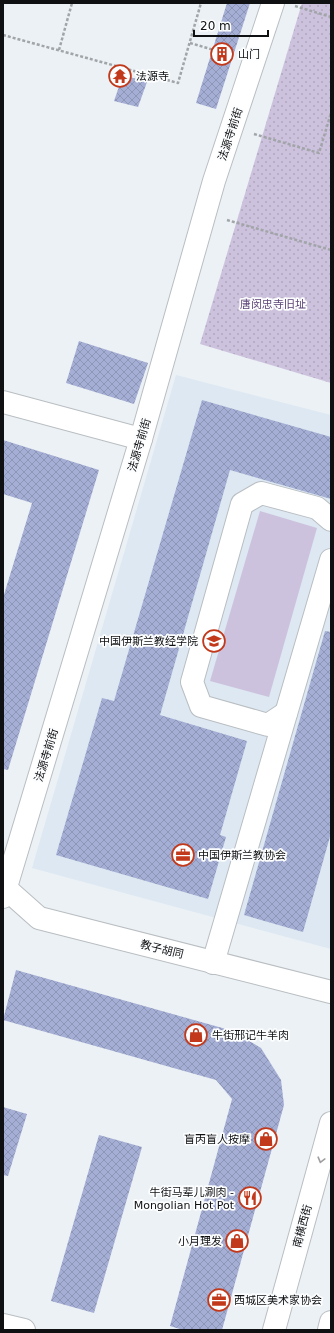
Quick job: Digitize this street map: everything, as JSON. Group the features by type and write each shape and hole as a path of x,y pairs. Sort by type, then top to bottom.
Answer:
{"street":[{"name":"法源寺前街","path":"4,890 141,439 214,180 254,61 282,4"},
{"path":"3,402 141,439"},
{"path":"286,713 268,725 202,706 192,682 242,504 260,493 317,508 331,520"},
{"path":"213,963 331,560"},
{"name":"教子胡同","path":"4,890 39,918 331,992"},
{"name":"南横西街","path":"274,1330 331,1123"},
{"path":"329,1330 331,1322"},
{"path":"3,1325 24,1330"}],"path":[{"path":"59,50 72,3"},
{"path":"3,35 178,83 201,3"},
{"path":"282,4 331,17"},
{"path":"190,43 254,61"},
{"path":"232,127 319,153 331,113"},
{"path":"205,214 331,250"}],"shaded area":[{"name":"中国伊斯兰教经学院","path":"176,375 331,415 331,949 32,868"}],"green space":[{"name":"唐闵忠寺旧址","path":"302,3 331,3 331,383 200,344"},
{"path":"260,511 317,528 269,697 210,681"}],"building":[{"name":"山门","path":"227,3 250,3 216,109 196,103"},
{"path":"123,75 147,82 138,107 114,101"},
{"path":"79,341 148,363 134,404 66,383"},
{"path":"202,400 331,437 331,499 230,470 160,715 247,741 220,835 226,837 208,899 56,855 102,698 114,701"},
{"path":"3,440 99,470 8,770 3,769 3,598 32,503 3,494"},
{"path":"325,631 331,632 331,833 303,932 244,915"},
{"path":"16,970 233,1031 261,1048 281,1080 284,1105 222,1330 183,1330 170,1326 232,1099 216,1080 3,1020"},
{"path":"3,1107 27,1114 8,1176 3,1175"},
{"path":"99,1135 142,1147 94,1313 51,1301"}],"place":[{"name":"山门","path":"222,54"},
{"name":"法源寺","path":"120,76"},
{"name":"中国伊斯兰教经学院","path":"214,641"},
{"name":"中国伊斯兰教协会","path":"183,855"},
{"name":"牛街邢记牛羊肉","path":"196,1035"},
{"name":"盲丙盲人按摩","path":"266,1139"},
{"name":"牛街马辈儿涮肉 - Mongolian Hot Pot","path":"250,1198"},
{"name":"小月理发","path":"237,1241"},
{"name":"西城区美术家协会","path":"219,1300"}]}
